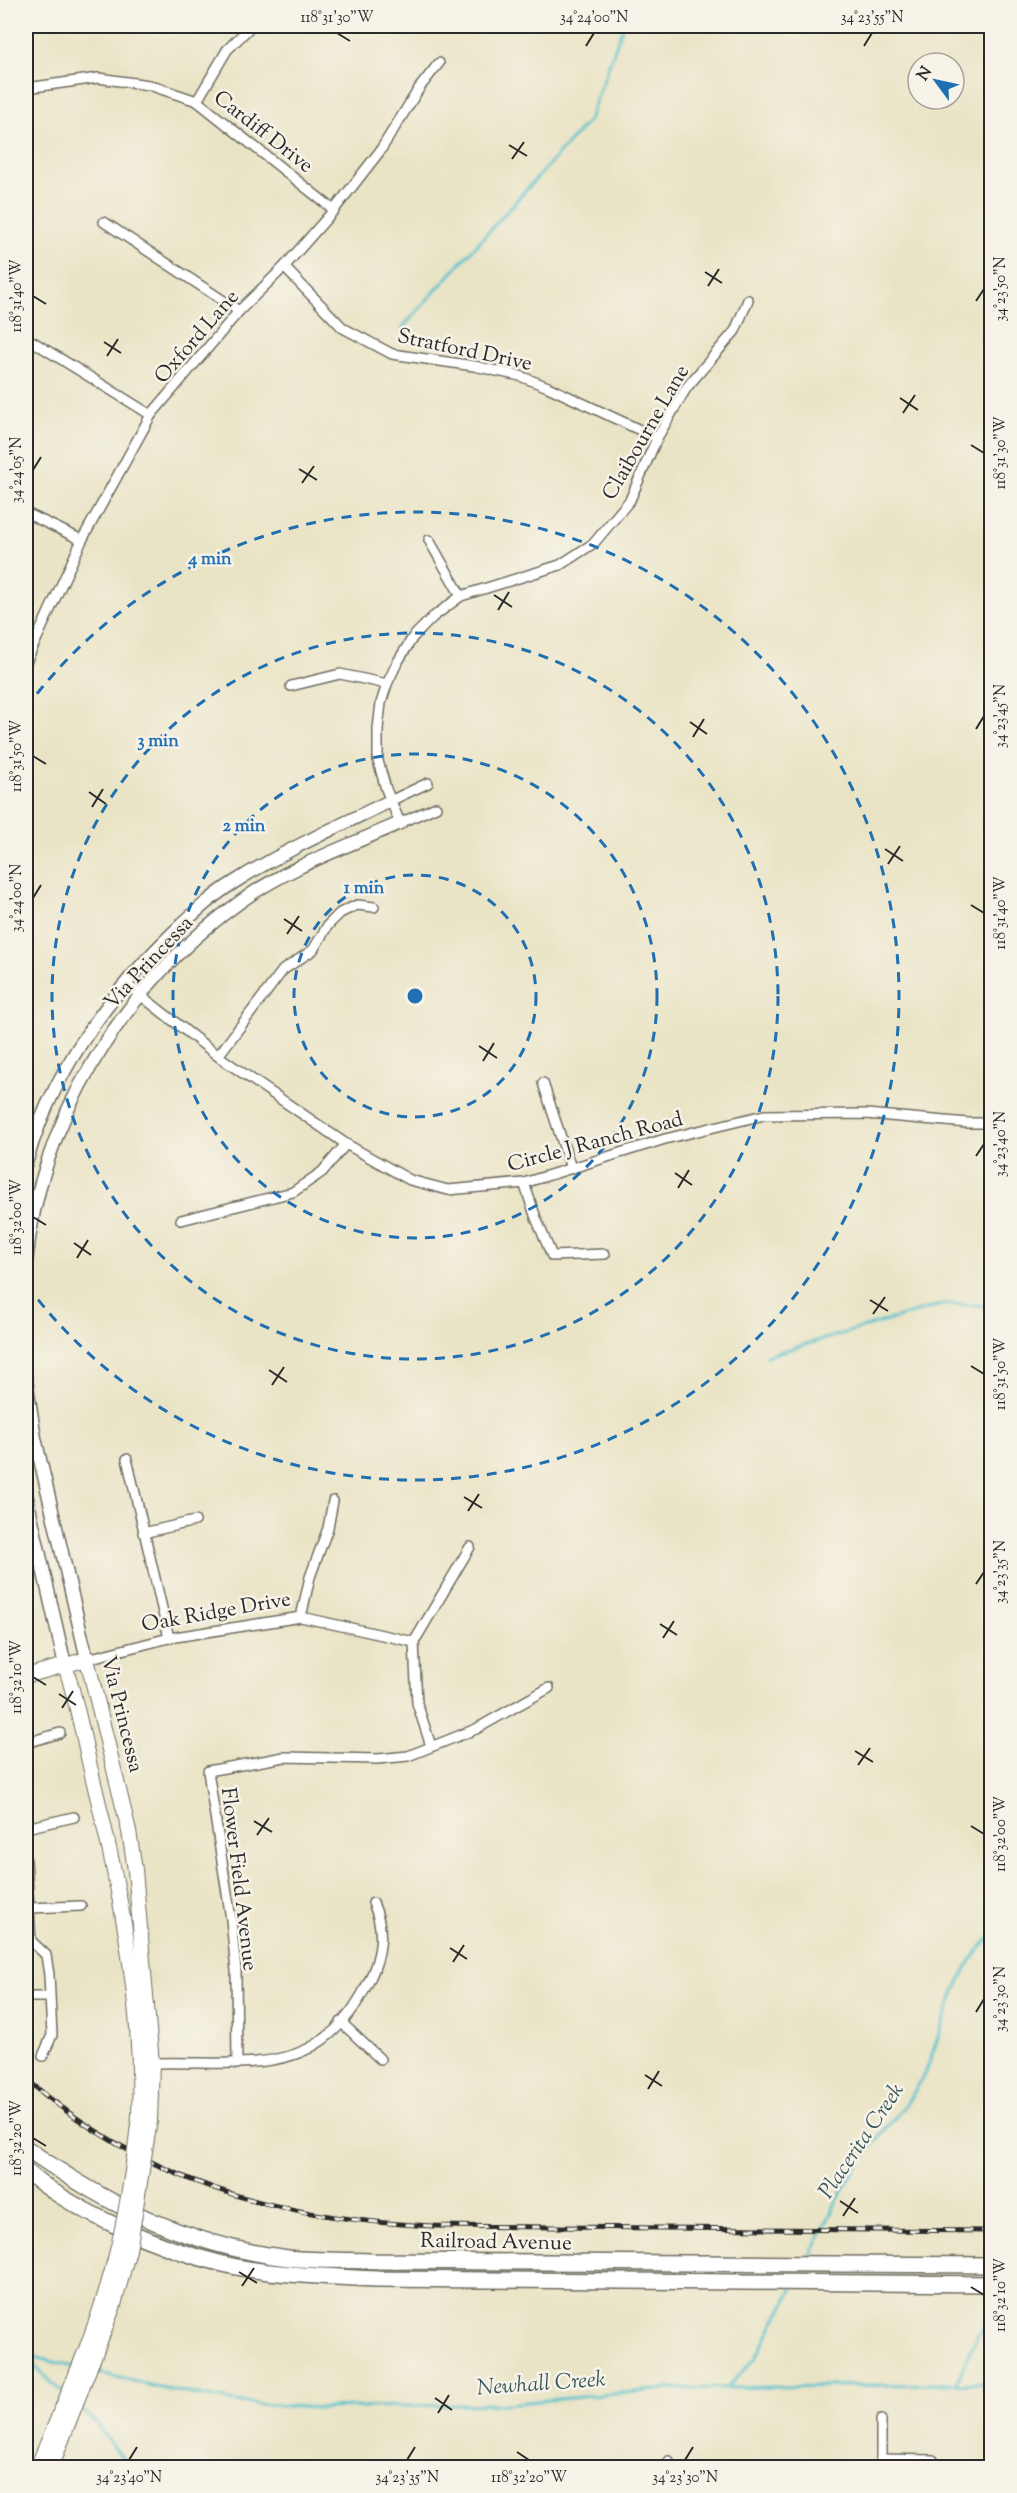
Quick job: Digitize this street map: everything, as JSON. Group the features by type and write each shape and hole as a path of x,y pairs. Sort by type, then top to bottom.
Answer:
{"main road":[{"name":"Oak Ridge Drive","path":"26,1676 87,1659"},
{"name":"Via Princessa","path":"87,1659 134,1860 146,2066"},
{"name":"Via Princessa","path":"65,1665 113,1858 146,2066"},
{"path":"51,2468 114,2305 129,2250 145,2119 146,2066"},
{"path":"37,2468 73,2384 112,2270 145,2119"},
{"name":"Railroad Avenue","path":"26,2148 68,2178 115,2205 179,2233 237,2249 289,2258 775,2265 992,2265"},
{"name":"Railroad Avenue","path":"26,2171 79,2207 160,2244 223,2264 286,2274 377,2279 992,2284"}],"street":[{"path":"197,101 227,50 251,26"},
{"name":"Oxford Lane","path":"26,662 81,540 151,415 239,311 284,267 334,210 380,151 420,87 439,63"},
{"name":"Cardiff Drive","path":"26,92 34,87 98,78 149,85 197,101 334,210"},
{"path":"104,222 239,311"},
{"name":"Stratford Drive","path":"284,267 343,327 392,354 474,366 520,376 657,438"},
{"name":"Claibourne Lane","path":"399,823 378,761 378,729 381,703 387,684 413,637 432,617 461,596 560,565 594,543 630,500 657,438 687,387 735,331 747,300"},
{"path":"27,338 151,415"},
{"path":"26,513 81,540"},
{"path":"429,540 461,596"},
{"path":"291,686 340,674 387,684"},
{"name":"Via Princessa","path":"26,1163 27,1150 79,1046 125,982 199,909 231,884 292,848 428,783"},
{"name":"Via Princessa","path":"26,1263 29,1226 49,1157 69,1107 111,1034 140,995 203,930 242,900 302,866 436,807"},
{"path":"218,1056 284,970 313,950 328,925 340,913 357,905 374,907"},
{"name":"Circle J Ranch Road","path":"125,982 218,1056 346,1144 410,1180 448,1190 525,1183 666,1139 765,1115 866,1114 992,1123"},
{"path":"543,1083 571,1168"},
{"path":"181,1220 293,1192 322,1172 346,1144"},
{"path":"27,1150 49,1157"},
{"path":"525,1183 536,1218 552,1256 605,1254"},
{"name":"Via Princessa","path":"26,1380 35,1438 87,1659"},
{"path":"127,1459 169,1638"},
{"name":"Via Princessa","path":"26,1494 65,1665"},
{"path":"301,1617 310,1577 328,1528 333,1501"},
{"path":"143,1533 195,1521"},
{"path":"470,1547 414,1642 417,1703 431,1746 476,1729 549,1688"},
{"path":"26,1565 41,1562"},
{"name":"Oak Ridge Drive","path":"87,1659 169,1638 301,1617 414,1642"},
{"path":"26,1743 60,1733"},
{"name":"Flower Field Avenue","path":"237,2064 236,1971 231,1919 208,1771 284,1756 378,1759 408,1756 431,1746"},
{"path":"26,1828 74,1817"},
{"path":"26,1860 29,1908 28,1941 46,1955 49,1975 48,1997 52,2035 43,2056"},
{"path":"146,2066 271,2062 323,2042 359,2002 374,1969 380,1943 381,1921 373,1903"},
{"path":"29,1908 81,1906"},
{"path":"26,1997 48,1997"},
{"path":"340,2022 380,2059"},
{"path":"881,2420 881,2463 933,2460"}],"waterway":[{"path":"402,328 589,120 623,26"},
{"path":"766,1356 944,1304 992,1306"},
{"name":"Placerita Creek","path":"809,2258 857,2165 917,2088 929,2063 961,1978 980,1948 992,1937"},
{"name":"Placerita Creek","path":"728,2387 755,2359 793,2288"},
{"path":"956,2383 976,2338 992,2316"},
{"name":"Newhall Creek","path":"26,2355 74,2367"},
{"path":"26,2358 63,2393"},
{"name":"Newhall Creek","path":"92,2371 165,2389 242,2403 318,2408 505,2404 667,2389 992,2383"},
{"path":"79,2407 94,2421 130,2468"}],"railway":[{"path":"26,2079 72,2115 119,2145 167,2169 216,2189 267,2204 320,2215 433,2226 992,2231"}]}
